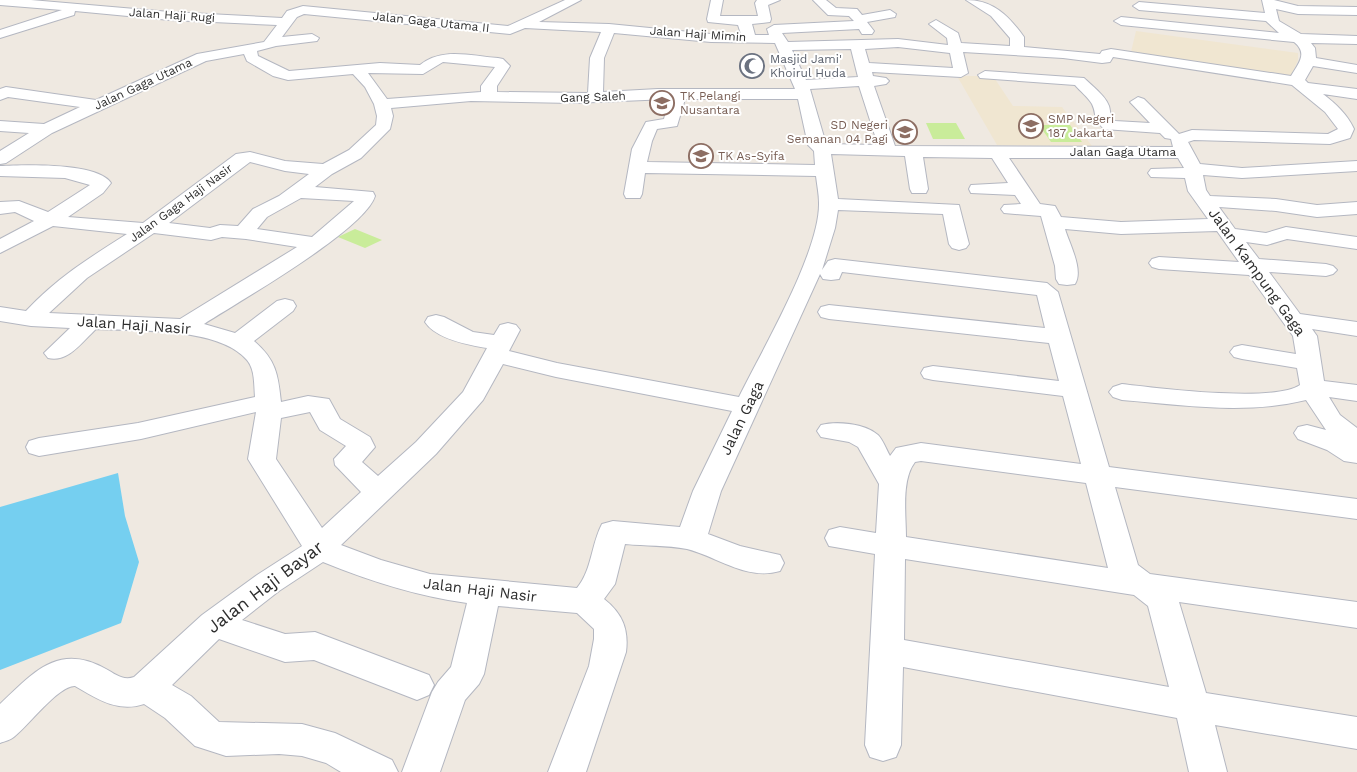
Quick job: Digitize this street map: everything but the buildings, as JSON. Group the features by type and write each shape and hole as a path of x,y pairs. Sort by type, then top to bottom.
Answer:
{"street":[{"path":"522,19 544,15 575,0"},
{"path":"717,0 713,19 744,21 765,19 761,3 774,0"},
{"path":"819,0 833,12 852,12 877,43"},
{"path":"972,0 996,13 1017,37 1017,51"},
{"name":"Jalan Haji Rugi","path":"0,1 77,5 159,15 285,22"},
{"path":"130,12 157,2"},
{"path":"1357,11 1293,9 1269,2 1272,18 1278,26 1305,50 1357,69"},
{"path":"159,15 186,4"},
{"path":"1139,6 1176,4 1272,18"},
{"path":"0,34 17,27 66,14 77,5"},
{"path":"205,18 230,6"},
{"name":"Jalan Gaga Utama II","path":"285,22 294,13 310,10 510,30 522,19"},
{"path":"1328,11 1357,38"},
{"path":"824,160 817,146 803,90 774,29 860,22 890,14"},
{"name":"Jalan Haji Mimin","path":"522,19 711,38 749,38 780,42 856,45 877,43 909,44 956,49 1017,51 1103,60 1107,54 1111,53 1357,94"},
{"path":"744,21 749,38"},
{"path":"1121,21 1305,50 1357,55"},
{"path":"271,42 285,22"},
{"path":"865,74 959,74 962,71 953,36 936,24"},
{"path":"595,97 597,58 609,28"},
{"path":"479,59 510,30"},
{"name":"Jalan Gaga Utama","path":"0,160 46,129 202,57 265,46 271,42 312,38"},
{"path":"1305,50 1357,38"},
{"path":"856,45 865,74 867,92 871,97 888,151"},
{"path":"249,48 252,58 283,75 303,75 387,67 420,70 425,69 434,60 442,58 479,59 498,62 503,66 489,86 489,96"},
{"path":"1305,50 1297,75 1300,84 1319,98 1351,129 1343,136 1330,138"},
{"path":"244,232 260,214 299,192 326,170 355,154 384,126 385,116 382,104 371,86 356,69"},
{"path":"865,74 918,81"},
{"name":"Gang Saleh","path":"382,104 489,96 595,97 803,90 865,74"},
{"path":"985,75 1078,81 1096,98 1101,106 1102,118 1110,126 1164,128"},
{"path":"0,94 6,92 99,106"},
{"path":"634,194 638,167 637,160 647,132 652,125 671,122 678,94"},
{"path":"0,118 40,98"},
{"path":"1138,102 1164,128 1188,159 1242,173 1357,166"},
{"path":"0,126 46,129"},
{"name":"Jalan Gaga Utama","path":"638,167 824,160 888,151 1188,159 1192,135 1330,138"},
{"path":"1330,138 1357,157"},
{"path":"913,152 919,189"},
{"path":"997,153 1034,209"},
{"name":"Jalan Gaga Haji Nasir","path":"31,319 55,293 79,273 149,228 187,198 245,157 285,166 326,170"},
{"path":"1157,173 1188,159"},
{"name":"Jalan Kampung Gaga","path":"1188,159 1197,191 1224,230 1305,336 1311,380 1330,420 1342,431 1357,440"},
{"name":"Jalan Gaga","path":"691,540 707,491 813,266 826,228 829,204 824,160"},
{"path":"0,171 65,174 93,178 102,183 98,190 84,201 48,219 0,247"},
{"path":"978,189 1021,189"},
{"path":"185,326 316,244 364,202 366,196 299,192"},
{"path":"1205,201 1276,204 1317,211 1357,208"},
{"path":"829,204 952,209 959,244"},
{"path":"0,208 8,206 22,207 48,219 211,234 220,231 244,232 316,244"},
{"path":"1011,209 1048,210 1066,266 1066,279"},
{"path":"1317,211 1357,243"},
{"path":"1053,222 1121,228 1224,230 1267,239 1286,233 1357,243"},
{"path":"1159,263 1326,270"},
{"path":"835,266 1044,289 1048,292 1124,571 1162,600 1192,706 1208,772"},
{"path":"239,341 285,306"},
{"path":"830,312 1060,337"},
{"name":"Jalan Haji Nasir","path":"0,314 31,319 185,326 239,341 259,358 266,377 269,407 262,459 320,549 373,570 430,586 485,593 584,601"},
{"path":"1292,320 1341,325 1357,329"},
{"path":"56,353 90,322"},
{"path":"436,322 467,338 501,342 564,372 747,406"},
{"name":"Jalan Haji Bayar","path":"0,726 53,679 67,672 76,672 122,693 134,693 146,687 214,624 268,583 320,549 338,529 426,448 474,395 501,342"},
{"path":"1242,352 1311,380 1357,393"},
{"path":"933,373 1075,390"},
{"path":"1122,392 1242,402 1276,400 1311,380"},
{"path":"39,447 141,431 160,425 269,407 308,404 323,407 329,424 361,443 362,447 348,459 349,465 377,492"},
{"path":"830,431 856,434 868,441 893,484"},
{"path":"1307,432 1337,444 1357,457"},
{"path":"883,745 893,484 897,466 906,454 921,452 1357,509"},
{"path":"567,772 579,734 604,670 610,644 610,629 598,611 584,601 599,584 613,532 691,540 736,557 769,563"},
{"path":"840,538 1144,586 1357,615"},
{"path":"422,772 450,692 467,674 485,593"},
{"path":"214,624 285,648 315,646 417,685"},
{"path":"888,651 1192,706 1357,733"},
{"path":"146,687 178,707 208,736 226,740 280,738 302,740 335,749 366,767 379,772"}],"shaded area":[{"path":"1136,31 1298,53 1298,60 1290,79 1130,56"},
{"name":"SMP Negeri 187 Jakarta","path":"957,76 993,76 1013,106 1062,107 1092,146 997,145"}],"green space":[{"path":"926,123 956,123 965,139 933,139"},
{"path":"1039,125 1070,125 1082,142 1051,142"},
{"path":"355,229 382,240 365,248 338,237"}],"water":[{"path":"118,473 125,516 139,562 121,623 0,670 0,507"}],"place":[{"name":"Masjid Jami' Khoirul Huda","path":"752,66"},
{"name":"TK Pelangi Nusantara","path":"662,103"},
{"name":"SMP Negeri 187 Jakarta","path":"1031,126"},
{"name":"SD Negeri Semanan 04 Pagi","path":"905,132"},
{"name":"TK As-Syifa","path":"701,156"}]}
